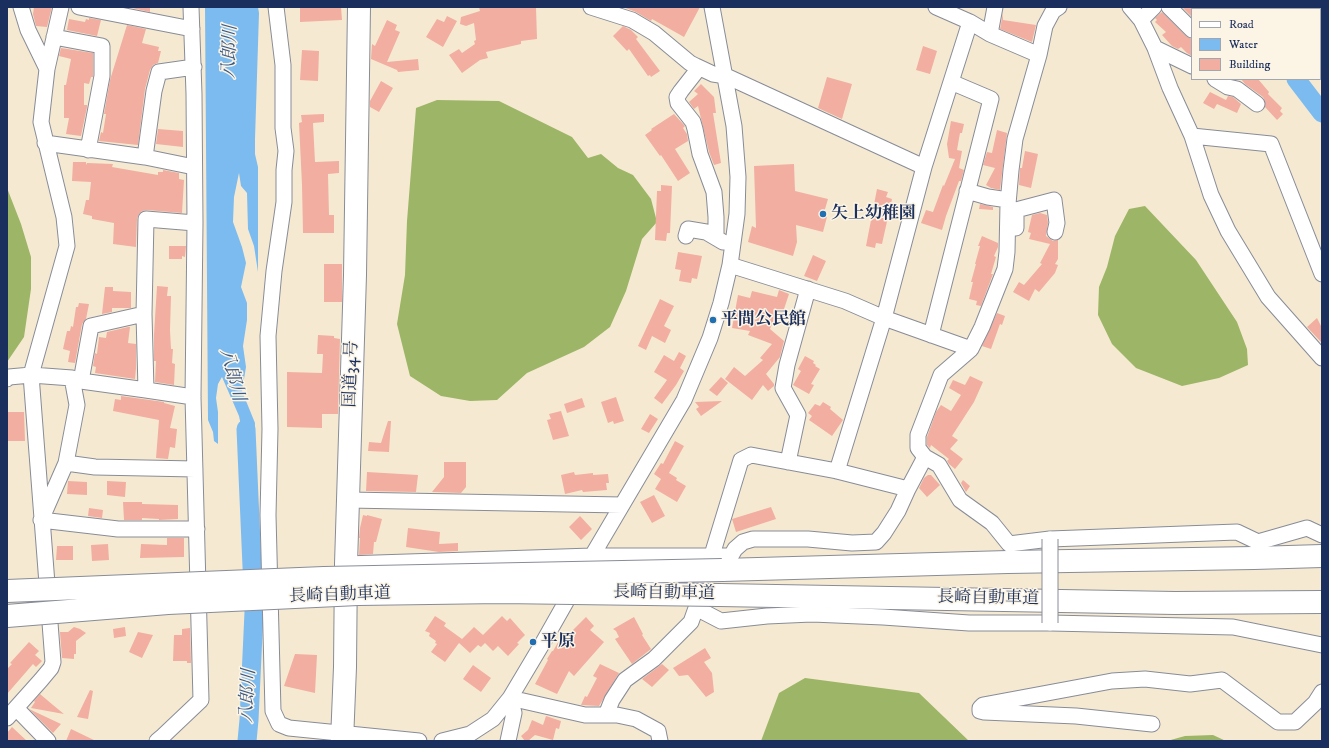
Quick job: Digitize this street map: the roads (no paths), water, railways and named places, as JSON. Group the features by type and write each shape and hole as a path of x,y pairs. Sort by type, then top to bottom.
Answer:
{"highway":[{"name":"国道34号","path":"342,738 355,274 359,7"},
{"name":"長崎自動車道","path":"7,591 714,560 1016,562 1322,556"},
{"name":"長崎自動車道","path":"7,616 168,603 358,594 501,592 1175,603 1322,602"}],"street":[{"path":"21,7 28,30 47,69"},
{"path":"48,741 11,713 51,668 53,662 31,375 67,246 64,218 41,122 47,69 61,7"},
{"path":"79,7 192,29"},
{"path":"157,741 201,700 193,397 195,223 194,67 191,7"},
{"path":"276,7 283,66 283,128 286,152 284,170 284,202 274,272 268,336 270,429 268,515 273,711 278,724 289,728 342,738 419,741"},
{"path":"591,7 632,20 654,33 690,63 699,68 713,74 726,76 924,166"},
{"path":"442,741 470,734 493,719 510,698 684,400 716,321 730,264 733,245 737,214 738,177 734,126 726,76 718,46 712,7"},
{"path":"936,7 970,22 990,34 1039,55"},
{"path":"990,34 995,7"},
{"path":"1059,7 1053,11 1045,26 1039,55 1015,139 1008,200 1005,269 982,328 971,349 941,375 918,435 918,448 925,457 939,465 960,500 992,523 1009,544 1050,539 1237,532 1258,542 1307,528 1322,535"},
{"path":"1130,7 1141,20 1155,48 1170,88 1192,136 1211,196 1228,231 1268,297 1322,358"},
{"path":"1141,20 1154,7"},
{"path":"1169,7 1191,29"},
{"path":"837,471 884,318 924,166 970,22"},
{"path":"54,37 102,46 102,76 88,150"},
{"path":"1155,48 1191,66"},
{"path":"145,157 154,91 159,72 194,67"},
{"path":"699,68 681,91 678,97 678,102 695,129 700,154 714,192 716,238"},
{"path":"1217,80 1228,87 1238,90 1258,104"},
{"path":"931,335 991,99 951,82"},
{"path":"1192,136 1270,144 1322,274"},
{"path":"46,143 145,157 194,167"},
{"path":"967,191 988,197 1008,200"},
{"path":"1006,257 1015,258 1016,210 1054,200 1056,223 1055,232"},
{"path":"146,390 144,314 146,219 195,223"},
{"path":"686,236 688,229 706,232 720,242 733,245"},
{"path":"730,264 845,301 884,318 971,349"},
{"path":"788,462 798,414 783,388 787,365 808,289"},
{"path":"41,520 66,463 77,405 77,380 91,326 144,314"},
{"path":"7,379 9,377 31,375 77,380 193,397"},
{"path":"606,715 612,700 625,680 654,659 691,622 714,560 741,460 751,455 837,471 908,489"},
{"path":"346,564 592,556 714,560 730,556 743,542 753,539 808,539 852,543 876,542 884,533 898,511 925,457"},
{"path":"66,463 95,467 195,469"},
{"path":"348,500 622,504"},
{"path":"41,520 118,529 197,530"},
{"path":"1050,539 1050,623"},
{"path":"696,608 721,621 767,616 812,614 969,623 1050,623 1233,627 1322,645"},
{"path":"1152,724 1076,716 984,712 980,711 980,708 983,705 1112,681 1145,679 1190,684 1222,680 1278,722 1294,722 1315,703 1322,692"},
{"path":"510,698 585,715 617,715 636,719 658,731 660,741"},
{"path":"508,741 514,713 510,698"}],"water":[{"path":"205,7 258,7 259,13 255,139 255,154 258,167 258,272 254,246 248,229 247,193 241,186 239,173 234,197 233,222 246,263 241,287 247,303 247,320 243,346 246,367 242,391 255,423 251,474 239,416 222,377 218,384 216,398 218,412 218,444 214,441 213,432 208,420"}],"waterway":[{"path":"1297,80 1322,113"},
{"name":"八郎川","path":"246,429 254,612 247,741"}],"place":[{"name":"矢上幼稚園","path":"823,214"},
{"name":"平間公民館","path":"713,320"},
{"name":"平原","path":"533,642"}]}
